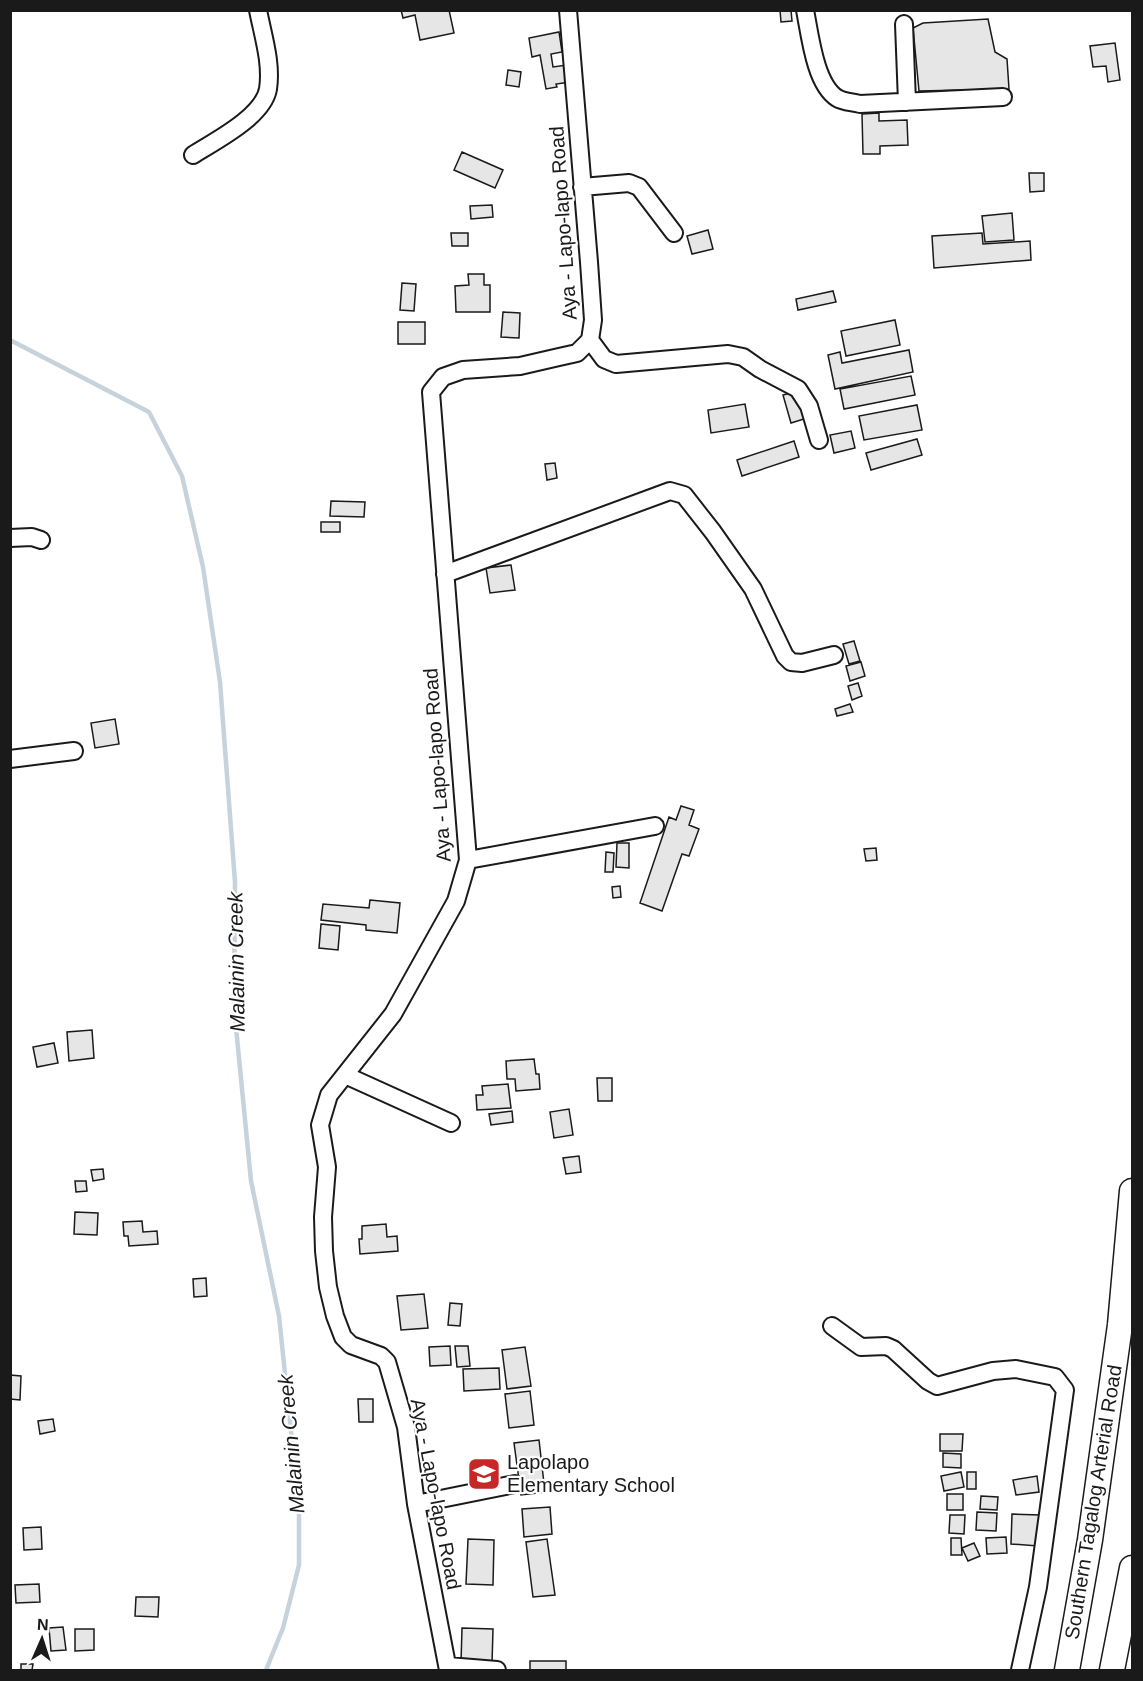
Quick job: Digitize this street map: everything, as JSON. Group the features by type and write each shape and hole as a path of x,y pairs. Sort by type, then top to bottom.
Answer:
{"highway":[{"name":"Southern Tagalog Arterial Road","path":"1067,1671 1090,1540 1120,1325 1132,1191"},
{"path":"1112,1671 1132,1568"}],"street":[{"path":"193,155 246,120 259,108 268,91 268,65 258,10"},
{"name":"Aya - Lapo-lapo Road","path":"448,1668 416,1504 406,1427 387,1362 381,1356 351,1345 343,1337 328,1287 323,1217 327,1167 320,1125 329,1095 393,1014 456,901 468,860 431,392 443,377 463,370 520,366 559,357 578,352 590,340 593,320 568,10"},
{"path":"805,10 824,86 838,99 860,104 1003,97"},
{"path":"904,24 907,102"},
{"path":"582,187 629,183 639,187 674,233"},
{"path":"590,340 604,359 616,364 728,354 743,357 760,369 798,389 808,406 819,440"},
{"path":"445,574 670,491 678,492 684,495 713,532 753,589 785,656 791,662 801,663 834,655"},
{"path":"10,538 32,537 41,540"},
{"path":"10,759 74,751"},
{"path":"468,860 655,826"},
{"path":"345,1075 451,1123"},
{"path":"832,1326 861,1347 886,1346 893,1349 928,1381 937,1386 993,1371 1016,1369 1055,1377 1065,1390 1038,1587 1020,1671"},
{"path":"416,1504 515,1484"},
{"path":"448,1668 497,1671"}],"building":[{"path":"401,10 449,10 454,33 420,40 415,15 403,18"},
{"path":"780,10 791,10 792,21 781,22"},
{"path":"988,19 995,52 1007,59 1009,89 919,91 913,28 923,23"},
{"path":"559,32 562,52 551,54 553,67 567,65 570,82 556,84 557,87 546,89 540,55 532,57 529,38"},
{"path":"1115,43 1120,80 1108,82 1106,66 1093,67 1090,46"},
{"path":"508,70 521,72 519,87 506,85"},
{"path":"879,113 879,121 907,120 908,145 880,146 880,154 863,154 862,114"},
{"path":"462,152 503,170 495,188 454,170"},
{"path":"1029,173 1044,173 1044,191 1030,192"},
{"path":"492,205 493,217 471,219 470,206"},
{"path":"1012,213 1014,240 985,242 982,216"},
{"path":"708,230 713,249 692,254 687,236"},
{"path":"451,233 468,233 468,246 452,246"},
{"path":"982,233 983,244 1030,241 1031,260 934,268 932,236"},
{"path":"468,274 484,274 484,285 490,285 490,312 456,312 455,286 469,285"},
{"path":"402,283 416,284 414,311 400,310"},
{"path":"833,291 836,302 798,310 796,299"},
{"path":"503,312 520,313 519,338 501,337"},
{"path":"895,320 900,345 846,356 841,331"},
{"path":"398,322 425,322 425,344 398,344"},
{"path":"909,350 913,372 835,389 828,355 840,352 842,363"},
{"path":"911,376 915,395 844,409 840,389"},
{"path":"798,391 807,418 791,423 783,395"},
{"path":"745,404 749,427 711,433 708,410"},
{"path":"917,405 922,430 864,440 859,416"},
{"path":"851,431 855,448 834,453 830,435"},
{"path":"917,439 922,455 871,470 866,453"},
{"path":"794,441 799,457 742,476 737,460"},
{"path":"555,463 557,478 547,480 545,464"},
{"path":"331,501 365,502 364,517 330,516"},
{"path":"321,522 340,522 340,532 321,532"},
{"path":"511,565 515,590 490,593 486,568"},
{"path":"854,641 860,661 849,664 843,644"},
{"path":"861,662 865,676 850,681 846,666"},
{"path":"858,683 862,696 852,700 848,686"},
{"path":"850,704 853,712 837,716 835,709"},
{"path":"115,719 119,744 95,748 91,723"},
{"path":"681,806 694,810 689,825 699,829 689,856 682,854 662,911 640,903 669,817 676,820"},
{"path":"617,843 629,843 629,868 616,867"},
{"path":"876,848 877,860 866,861 864,849"},
{"path":"606,852 614,853 613,872 605,872"},
{"path":"620,886 621,897 613,898 612,887"},
{"path":"370,900 400,903 397,933 366,930 366,925 321,920 323,904 369,908"},
{"path":"321,924 340,926 338,950 319,948"},
{"path":"92,1030 94,1058 69,1061 67,1032"},
{"path":"54,1043 58,1063 37,1067 33,1047"},
{"path":"534,1059 536,1074 539,1074 540,1089 516,1091 515,1079 507,1079 506,1061"},
{"path":"597,1078 612,1078 612,1101 598,1101"},
{"path":"508,1084 511,1108 477,1110 476,1095 483,1095 482,1086"},
{"path":"569,1109 573,1135 554,1138 550,1112"},
{"path":"512,1111 513,1122 491,1125 489,1114"},
{"path":"579,1156 581,1172 566,1174 563,1158"},
{"path":"103,1169 104,1179 93,1181 91,1170"},
{"path":"75,1181 86,1181 87,1191 76,1192"},
{"path":"75,1212 98,1213 97,1235 74,1234"},
{"path":"142,1221 143,1232 157,1231 158,1244 129,1246 128,1236 124,1236 123,1222"},
{"path":"386,1224 387,1237 397,1236 398,1251 360,1254 359,1239 362,1239 362,1226"},
{"path":"206,1278 207,1296 194,1297 193,1279"},
{"path":"424,1294 428,1328 401,1330 397,1296"},
{"path":"450,1303 462,1304 460,1326 448,1325"},
{"path":"450,1346 451,1365 430,1366 429,1347"},
{"path":"455,1346 468,1346 470,1366 457,1367"},
{"path":"525,1347 531,1386 507,1389 502,1350"},
{"path":"499,1368 500,1389 464,1391 463,1369"},
{"path":"10,1375 21,1376 20,1400 10,1399"},
{"path":"530,1391 534,1425 509,1428 505,1394"},
{"path":"358,1399 373,1399 373,1422 359,1422"},
{"path":"53,1419 55,1431 40,1434 38,1421"},
{"path":"940,1434 963,1434 962,1451 940,1451"},
{"path":"539,1440 545,1492 521,1495 514,1443"},
{"path":"943,1453 961,1454 961,1468 943,1467"},
{"path":"961,1472 964,1487 944,1491 941,1476"},
{"path":"967,1472 976,1472 976,1489 967,1489"},
{"path":"1037,1476 1039,1492 1016,1495 1013,1480"},
{"path":"947,1494 963,1494 963,1510 947,1510"},
{"path":"981,1496 998,1497 997,1510 980,1509"},
{"path":"550,1507 552,1534 524,1537 522,1509"},
{"path":"977,1512 997,1513 996,1531 976,1530"},
{"path":"1012,1514 1040,1515 1038,1546 1011,1544"},
{"path":"950,1515 965,1515 964,1534 949,1533"},
{"path":"41,1527 42,1549 24,1550 23,1528"},
{"path":"1006,1537 1007,1553 987,1554 986,1538"},
{"path":"951,1538 961,1538 962,1555 951,1555"},
{"path":"468,1539 494,1540 493,1585 466,1584"},
{"path":"547,1539 555,1595 533,1597 526,1542"},
{"path":"974,1543 980,1556 968,1561 962,1548"},
{"path":"39,1584 40,1602 16,1603 15,1585"},
{"path":"136,1597 159,1597 158,1617 135,1616"},
{"path":"63,1627 66,1650 51,1651 49,1628"},
{"path":"462,1628 493,1629 492,1664 461,1663"},
{"path":"75,1629 94,1629 94,1650 75,1651"},
{"path":"530,1661 566,1661 566,1670 530,1670"},
{"path":"21,1664 33,1664 32,1670 21,1670"}],"waterway":[{"name":"Malainin Creek","path":"10,340 149,412 182,476 203,567 220,682 235,882 234,1007 251,1181 279,1316 299,1509 299,1565 283,1628 266,1670"}],"place":[{"name":"Lapolapo Elementary School","path":"484,1474"}]}
